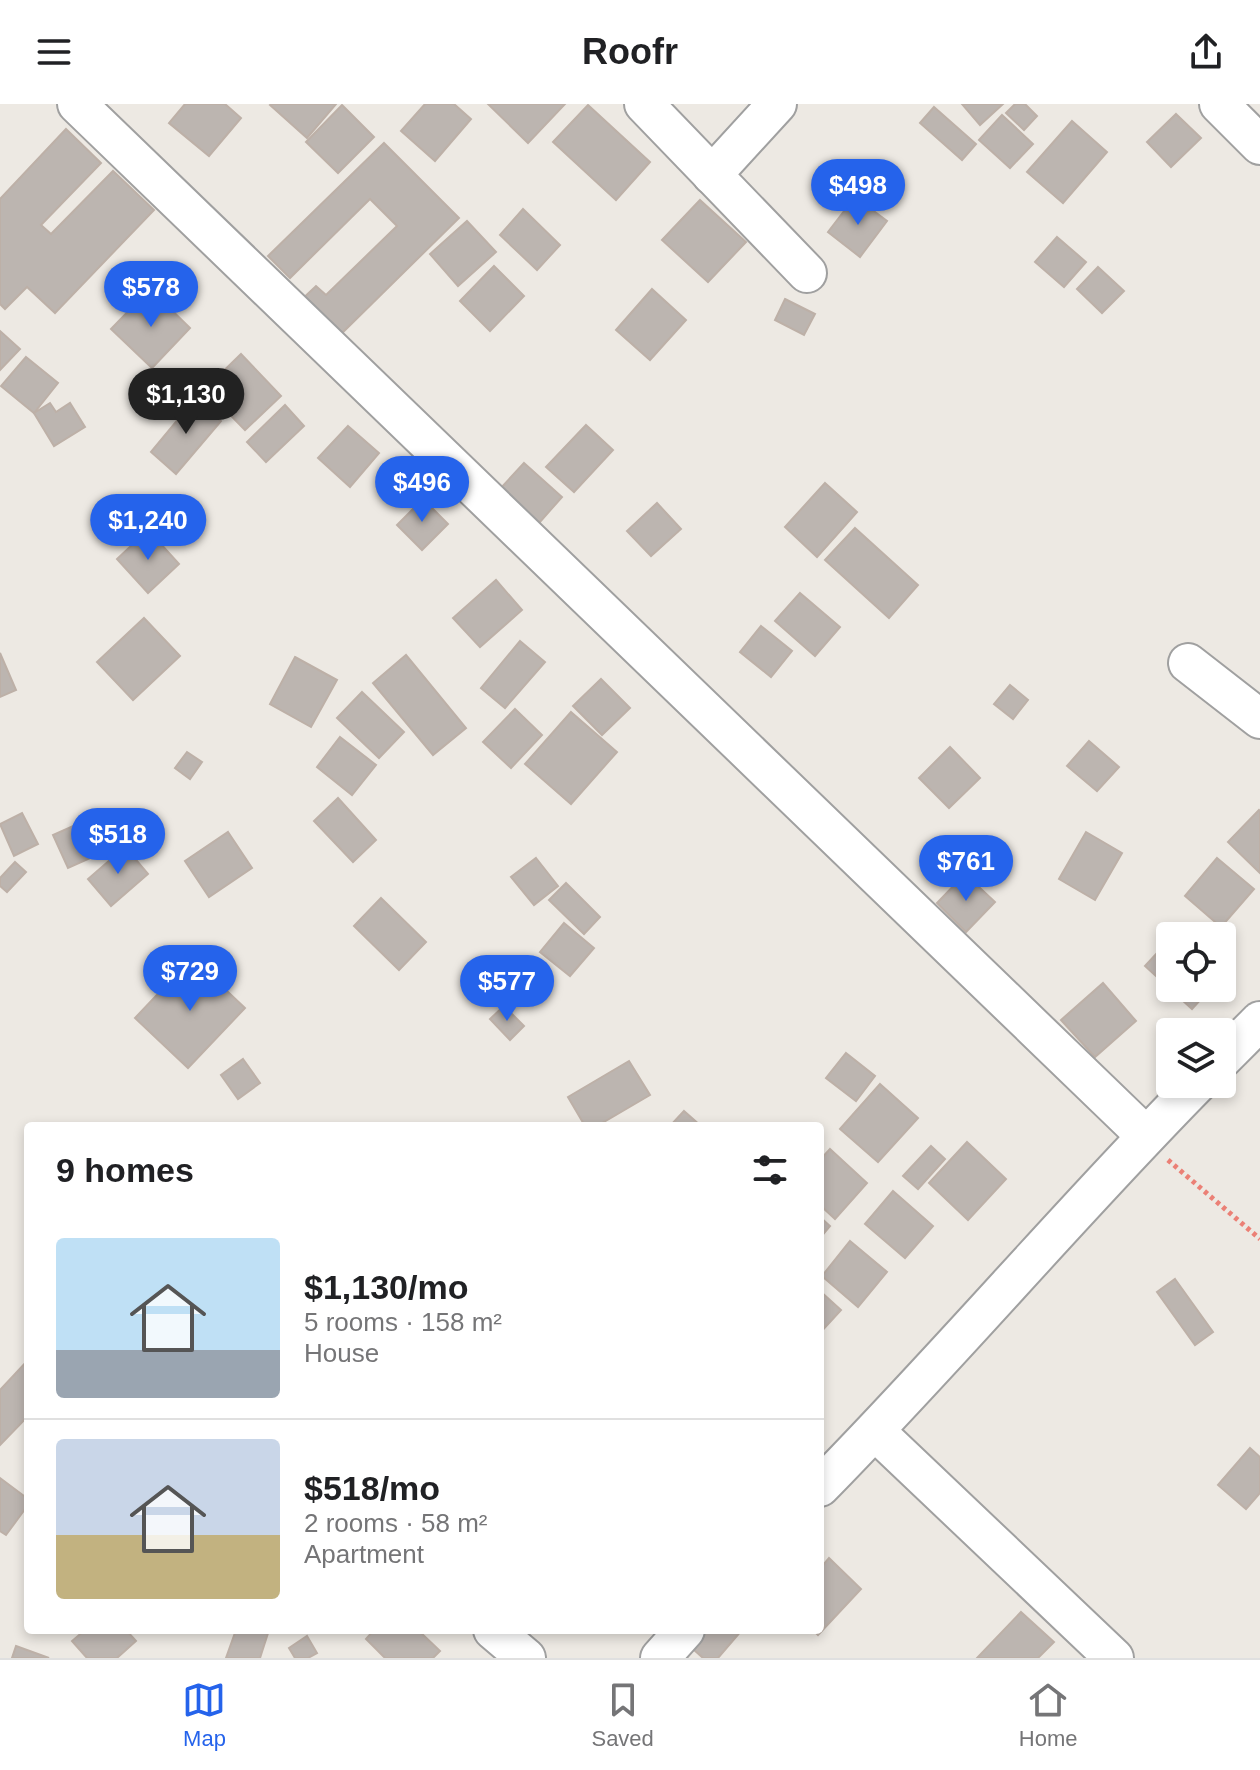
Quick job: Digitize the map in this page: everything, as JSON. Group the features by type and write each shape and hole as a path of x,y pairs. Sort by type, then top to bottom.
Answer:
{"street":[{"path":"644,104 807,273"},
{"path":"712,175 777,104"},
{"path":"1219,104 1260,145"},
{"path":"92,109 1146,1136"},
{"path":"1188,663 1260,719"},
{"path":"1236,1045 1260,1021"},
{"path":"824,1483 1183,1098"},
{"path":"875,1431 1114,1658"},
{"path":"498,1634 526,1658"},
{"path":"660,1658 681,1634"}],"path":[{"path":"1146,1136 1173,1165 1260,1239"}],"building":[{"path":"185,104 225,104 241,118 209,156 169,123"},
{"path":"271,104 336,104 307,138 270,105"},
{"path":"425,104 454,104 471,119 435,161 401,131"},
{"path":"488,104 565,104 528,143"},
{"path":"962,104 1003,104 980,125"},
{"path":"1015,104 1025,104 1037,116 1024,130 1006,113"},
{"path":"342,105 374,137 338,173 306,142"},
{"path":"588,105 650,162 616,200 553,142"},
{"path":"934,107 976,144 962,160 920,123"},
{"path":"1176,114 1201,138 1171,167 1147,142"},
{"path":"1002,115 1033,144 1010,168 979,140"},
{"path":"1072,121 1107,152 1063,203 1027,172"},
{"path":"66,129 101,163 41,225 51,234 113,171 154,210 55,313 27,287 5,309 0,304 0,199"},
{"path":"384,143 459,218 335,340 298,303 316,286 326,295 397,226 370,199 290,278 268,256"},
{"path":"855,197 887,221 860,257 828,232"},
{"path":"700,200 746,242 708,282 662,240"},
{"path":"523,209 560,245 537,270 500,235"},
{"path":"467,221 496,252 458,286 430,254"},
{"path":"1057,237 1086,262 1064,287 1035,262"},
{"path":"494,266 524,296 490,331 460,301"},
{"path":"1098,267 1124,291 1102,313 1077,289"},
{"path":"150,289 190,328 152,368 111,329"},
{"path":"652,289 686,320 650,360 616,330"},
{"path":"785,299 815,314 804,335 775,320"},
{"path":"0,331 20,349 0,370"},
{"path":"241,354 281,396 245,430 205,389"},
{"path":"26,357 58,383 34,413 1,386"},
{"path":"195,399 221,421 176,474 151,452"},
{"path":"50,403 56,412 70,403 85,427 54,446 34,413"},
{"path":"285,405 304,426 266,462 247,442"},
{"path":"586,425 613,450 574,492 546,467"},
{"path":"348,426 379,453 350,487 318,458"},
{"path":"524,463 562,497 539,523 500,489"},
{"path":"825,483 857,512 817,557 785,527"},
{"path":"423,499 448,524 422,550 397,525"},
{"path":"657,503 681,529 651,556 627,531"},
{"path":"855,528 918,585 889,618 825,560"},
{"path":"148,530 179,564 148,593 117,559"},
{"path":"496,580 522,610 480,647 453,618"},
{"path":"800,593 840,627 815,656 775,621"},
{"path":"144,618 180,656 133,700 97,662"},
{"path":"761,626 792,651 771,677 740,652"},
{"path":"520,641 545,662 505,708 481,688"},
{"path":"0,653 16,690 0,697"},
{"path":"406,655 466,728 433,755 373,683"},
{"path":"295,657 337,680 311,727 270,704"},
{"path":"601,679 630,708 602,735 573,706"},
{"path":"1010,685 1028,700 1013,719 994,704"},
{"path":"362,692 404,732 379,758 337,718"},
{"path":"515,709 542,735 511,768 483,742"},
{"path":"571,712 617,752 571,804 525,764"},
{"path":"340,737 376,765 352,795 317,767"},
{"path":"1089,741 1119,767 1097,791 1067,766"},
{"path":"950,747 980,778 949,808 919,778"},
{"path":"187,752 202,762 190,779 175,768"},
{"path":"338,798 376,840 353,862 314,821"},
{"path":"1260,811 1260,873 1228,842"},
{"path":"22,813 38,844 14,856 0,824"},
{"path":"82,822 97,855 68,868 53,835"},
{"path":"228,832 252,868 209,897 185,861"},
{"path":"1086,832 1122,853 1095,900 1059,879"},
{"path":"125,847 148,874 111,906 88,879"},
{"path":"536,858 558,886 534,905 511,877"},
{"path":"1217,858 1254,889 1225,922 1215,922 1185,896"},
{"path":"15,862 26,872 7,892 0,886 0,878"},
{"path":"965,874 995,902 966,932 937,903"},
{"path":"566,883 600,917 584,934 549,900"},
{"path":"381,898 426,942 399,970 354,926"},
{"path":"564,923 594,948 570,976 540,952"},
{"path":"1156,954 1156,976 1145,966"},
{"path":"192,958 245,1008 188,1068 135,1018"},
{"path":"1103,983 1136,1021 1095,1057 1061,1020"},
{"path":"1184,1002 1198,1002 1192,1009"},
{"path":"504,1006 524,1026 510,1040 490,1019"},
{"path":"846,1053 875,1076 856,1101 826,1078"},
{"path":"243,1059 260,1083 238,1099 221,1075"},
{"path":"629,1061 650,1095 604,1122 583,1122 568,1097"},
{"path":"880,1084 918,1118 878,1162 840,1129"},
{"path":"684,1111 696,1122 674,1122"},
{"path":"967,1142 1006,1179 968,1220 929,1183"},
{"path":"931,1146 945,1159 918,1189 903,1176"},
{"path":"830,1149 867,1183 835,1219 824,1209 824,1156"},
{"path":"893,1191 933,1226 905,1258 865,1224"},
{"path":"850,1241 887,1272 858,1307 824,1278 824,1274"},
{"path":"1175,1279 1213,1332 1195,1345 1157,1292"},
{"path":"824,1295 841,1310 824,1329"},
{"path":"24,1364 24,1420 0,1445 0,1390"},
{"path":"1250,1448 1260,1457 1260,1493 1246,1509 1218,1485"},
{"path":"0,1478 24,1496 24,1510 6,1535 0,1531"},
{"path":"829,1558 861,1589 824,1629 824,1564"},
{"path":"1021,1612 1054,1642 1038,1658 977,1658"},
{"path":"80,1634 130,1634 136,1641 117,1658 87,1658 72,1641"},
{"path":"235,1634 268,1634 260,1658 226,1658"},
{"path":"370,1634 422,1634 440,1651 433,1658 385,1658 366,1639"},
{"path":"690,1634 739,1634 718,1658 703,1658 684,1641"},
{"path":"307,1636 317,1653 308,1658 295,1658 289,1648"},
{"path":"16,1646 49,1658 12,1658"}]}
